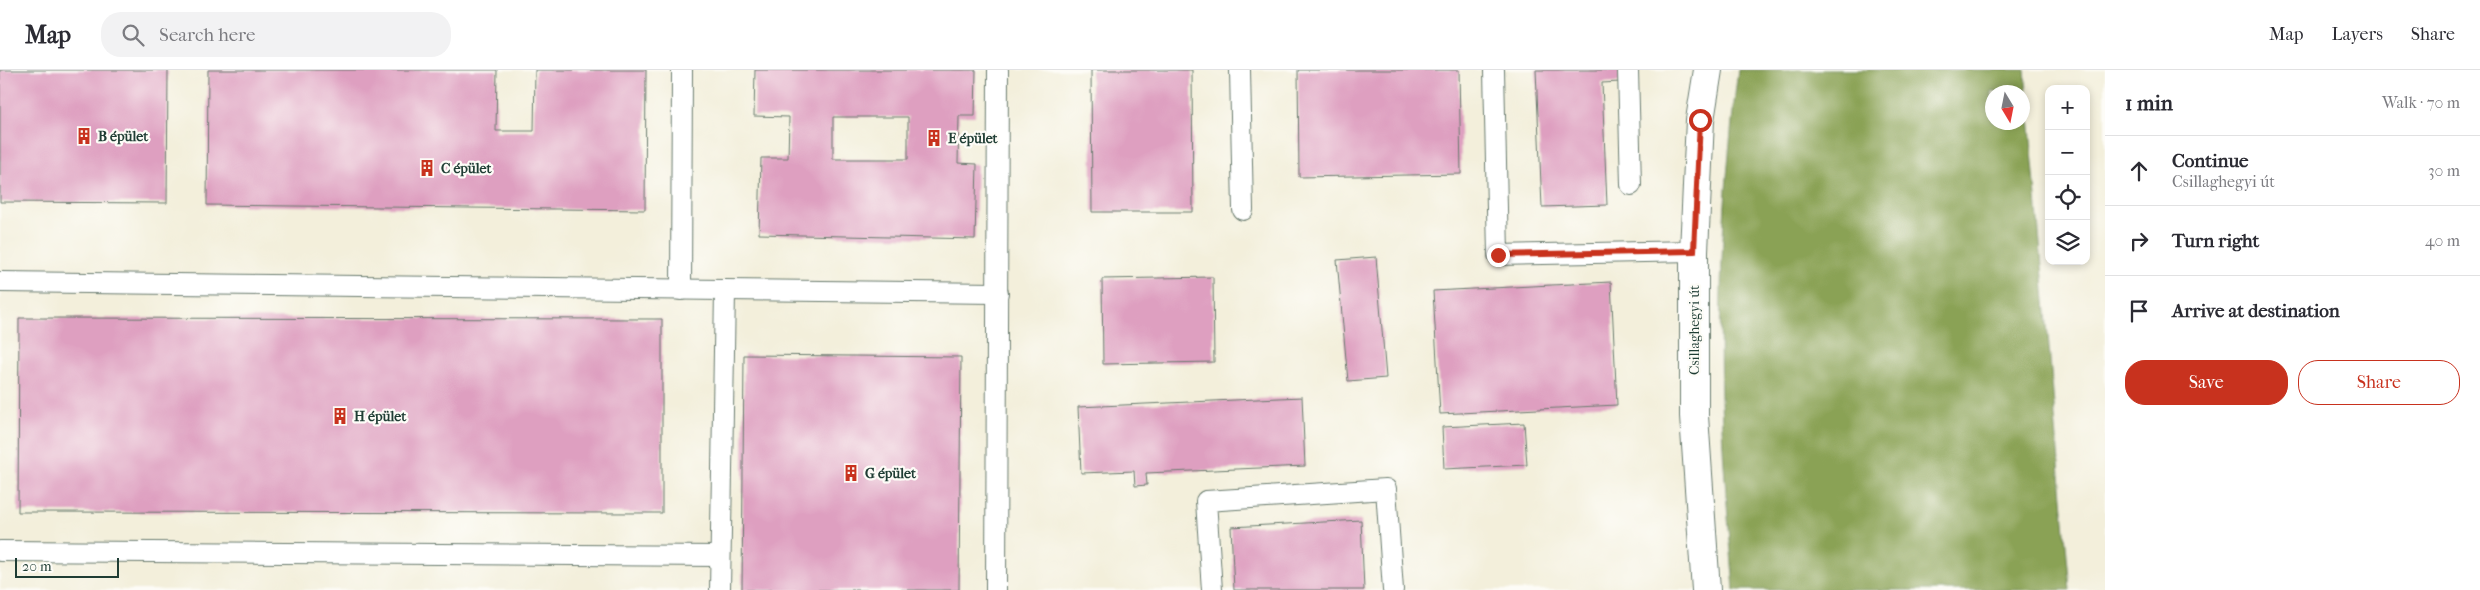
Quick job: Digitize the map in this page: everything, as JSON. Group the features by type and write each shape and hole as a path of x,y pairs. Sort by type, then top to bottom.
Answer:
{"street":[{"name":"Csillaghegyi út","path":"1706,590 1694,416 1694,251 1700,120 1708,70"}],"lane":[{"path":"681,290 682,70"},
{"path":"996,590 998,70"},
{"path":"1240,70 1243,210"},
{"path":"1494,70 1498,255 1694,251"},
{"path":"1628,70 1630,185"},
{"path":"0,282 998,293"},
{"path":"720,590 725,291"},
{"path":"1212,590 1206,500 1386,489 1393,590"},
{"path":"0,551 720,556"}],"green space":[{"path":"1738,70 2025,70 2026,85 1985,85 1985,130 2030,130 2030,128 2070,590 1734,590 1723,447 1720,338 1722,248 1728,159"}],"building":[{"name":"B épület","path":"0,70 168,70 167,203 0,202"},
{"name":"C épület","path":"208,70 497,70 496,131 534,131 535,70 646,70 645,210 207,205"},
{"name":"E épület","path":"755,70 976,70 975,116 959,116 958,163 977,164 975,239 759,234 761,158 788,158 789,117 754,116","holes":["833,117 908,117 908,159 833,159"]},
{"path":"1091,70 1192,70 1193,212 1092,212"},
{"path":"1298,70 1459,70 1461,174 1299,177"},
{"path":"1536,70 1619,70 1620,82 1602,83 1607,205 1542,207"},
{"path":"1376,257 1386,378 1348,381 1337,260"},
{"path":"1213,277 1214,362 1103,364 1102,279"},
{"path":"1611,282 1617,405 1440,414 1433,291"},
{"name":"H épület","path":"19,318 662,319 662,513 18,512"},
{"name":"G épület","path":"744,355 961,357 959,590 742,590"},
{"path":"1302,397 1305,466 1146,473 1147,485 1135,486 1134,471 1081,473 1078,407"},
{"path":"1524,423 1527,465 1444,469 1442,427"},
{"path":"1361,520 1364,590 1234,590 1231,527"}],"place":[{"name":"B épület","path":"84,136"},
{"name":"E épület","path":"934,138"},
{"name":"C épület","path":"427,168"},
{"name":"H épület","path":"340,416"},
{"name":"G épület","path":"851,473"}],"route":[{"path":"1498,255 1694,251 1700,120"}]}
